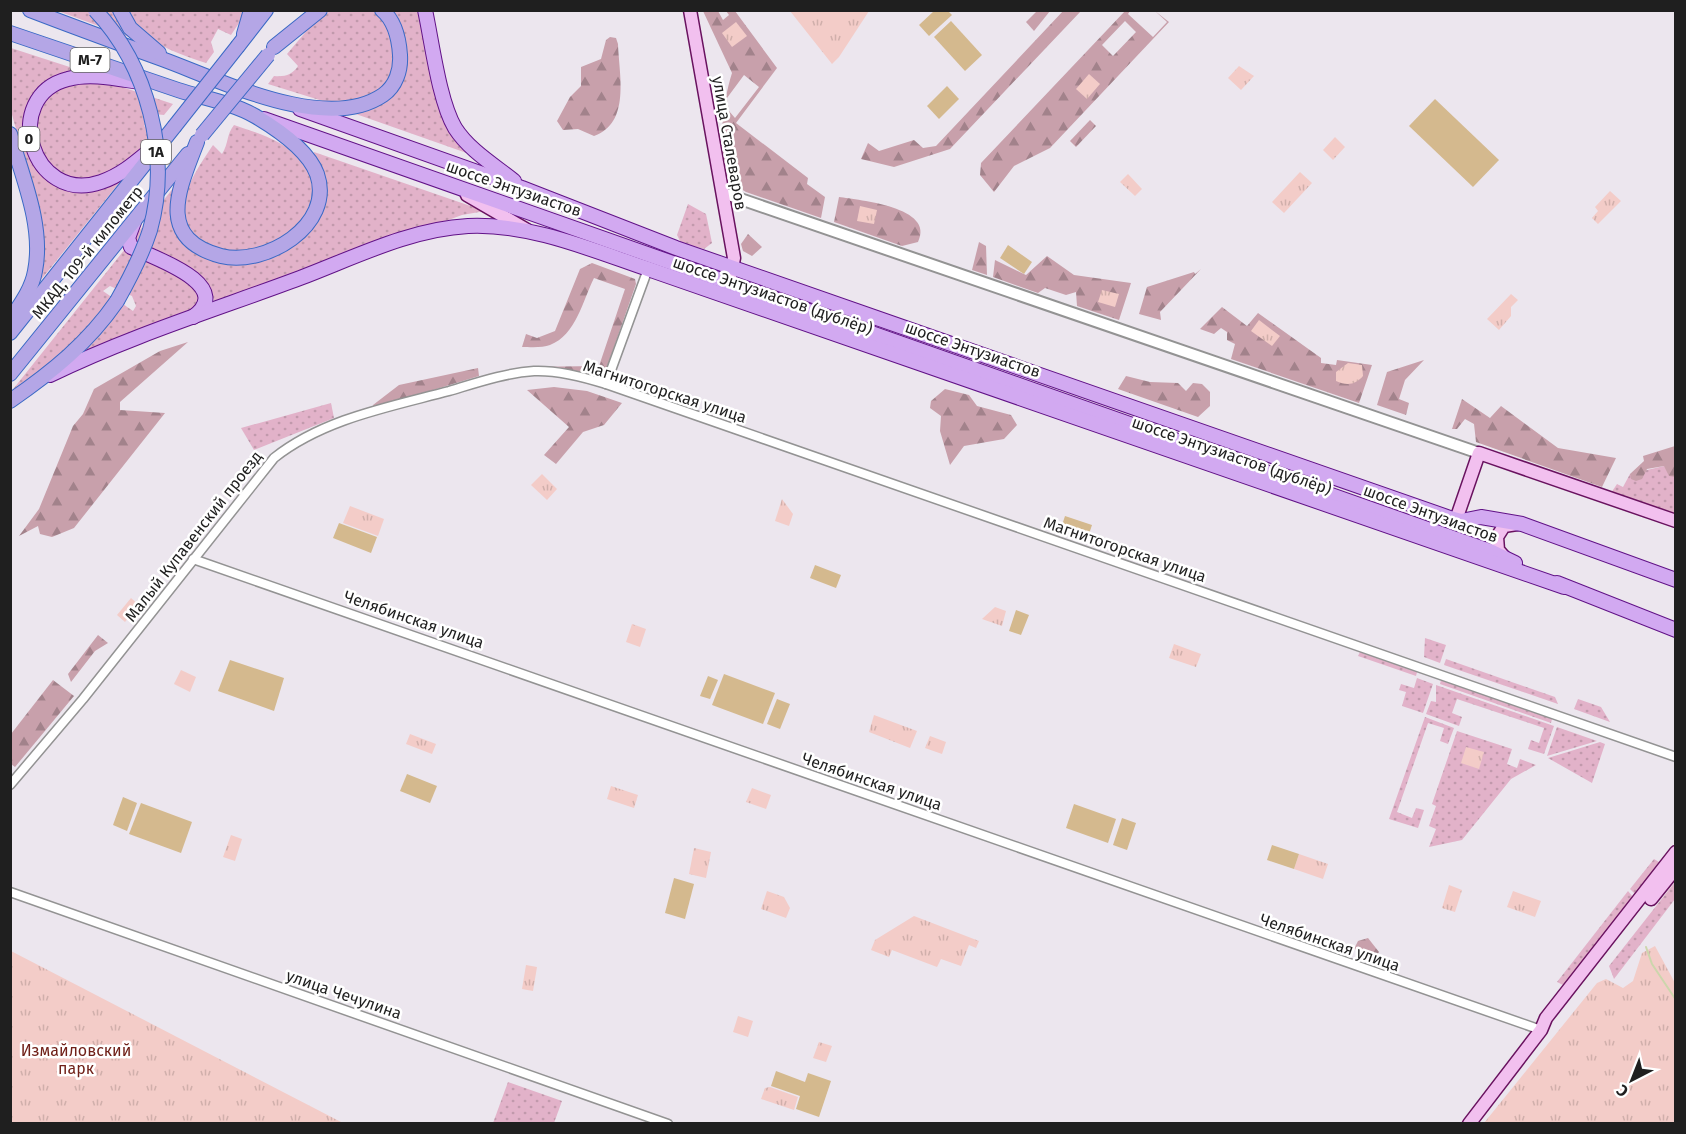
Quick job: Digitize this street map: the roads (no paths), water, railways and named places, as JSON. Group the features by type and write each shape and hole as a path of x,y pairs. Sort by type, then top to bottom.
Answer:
{"highway":[{"name":"М-7","path":"30,10 284,103"},
{"name":"1A","path":"45,377 93,333 117,301 139,260 150,228 158,172 147,98 136,70 120,42 94,10"},
{"path":"120,10 129,28 153,50 182,66"},
{"path":"240,44 251,10"},
{"name":"МКАД, 109-й километр","path":"10,333 266,10"},
{"path":"271,51 302,10"},
{"path":"271,51 320,10"},
{"path":"284,103 325,108 353,108 365,105 387,92 399,73 401,63 396,30 382,10"},
{"name":"М-7","path":"10,33 254,116"},
{"name":"МКАД, 109-й километр","path":"10,374 271,51"},
{"path":"200,139 176,198 176,211 181,229 203,249 234,258 252,258 278,249 297,235 312,214 319,190 317,175 306,156 254,116"},
{"path":"10,134 34,217 37,253 35,272 26,296 10,321"},
{"path":"10,401 45,377"}],"main road":[{"path":"425,10 445,102 454,127 466,142 522,188"},
{"name":"улица Сталеваров","path":"690,10 734,267 729,281"},
{"name":"0","path":"169,87 84,76 68,78 49,88 40,97 30,118 29,130 34,154 41,166 61,181 76,185 90,185 115,177 129,168 171,130"},
{"name":"шоссе Энтузиастов","path":"284,103 522,188 676,248 1456,518 1481,517 1522,524 1676,580"},
{"name":"шоссе Энтузиастов","path":"254,116 729,281 1508,559 1564,587 1676,630"},
{"name":"шоссе Энтузиастов (дублёр)","path":"446,182 530,232 648,268 1564,587"},
{"path":"135,219 128,238 131,247 191,276 203,286 205,300 201,310 193,317"},
{"path":"45,377 193,317 429,232 469,226 530,232"},
{"path":"1456,518 1479,453 1676,521"},
{"path":"1508,559 1498,550 1498,533 1508,524 1522,524"},
{"path":"1542,1030 1546,1018 1676,852"},
{"path":"1469,1124 1542,1030 1554,1022 1676,868"}],"street":[{"path":"723,193 1479,453"},
{"path":"606,384 648,268"},
{"name":"Малый Купавенский проезд","path":"10,785 83,699 264,468 285,449 311,433 372,413 500,377 535,371 564,374"},
{"name":"Магнитогорская улица","path":"564,374 606,384 1676,757"},
{"name":"Челябинская улица","path":"193,559 1542,1030"},
{"name":"улица Чечулина","path":"10,892 668,1124"}],"waterway":[{"path":"1646,947 1652,964 1676,1000"}],"park label":[{"name":"Измайловский парк","path":"76,1059"}]}
